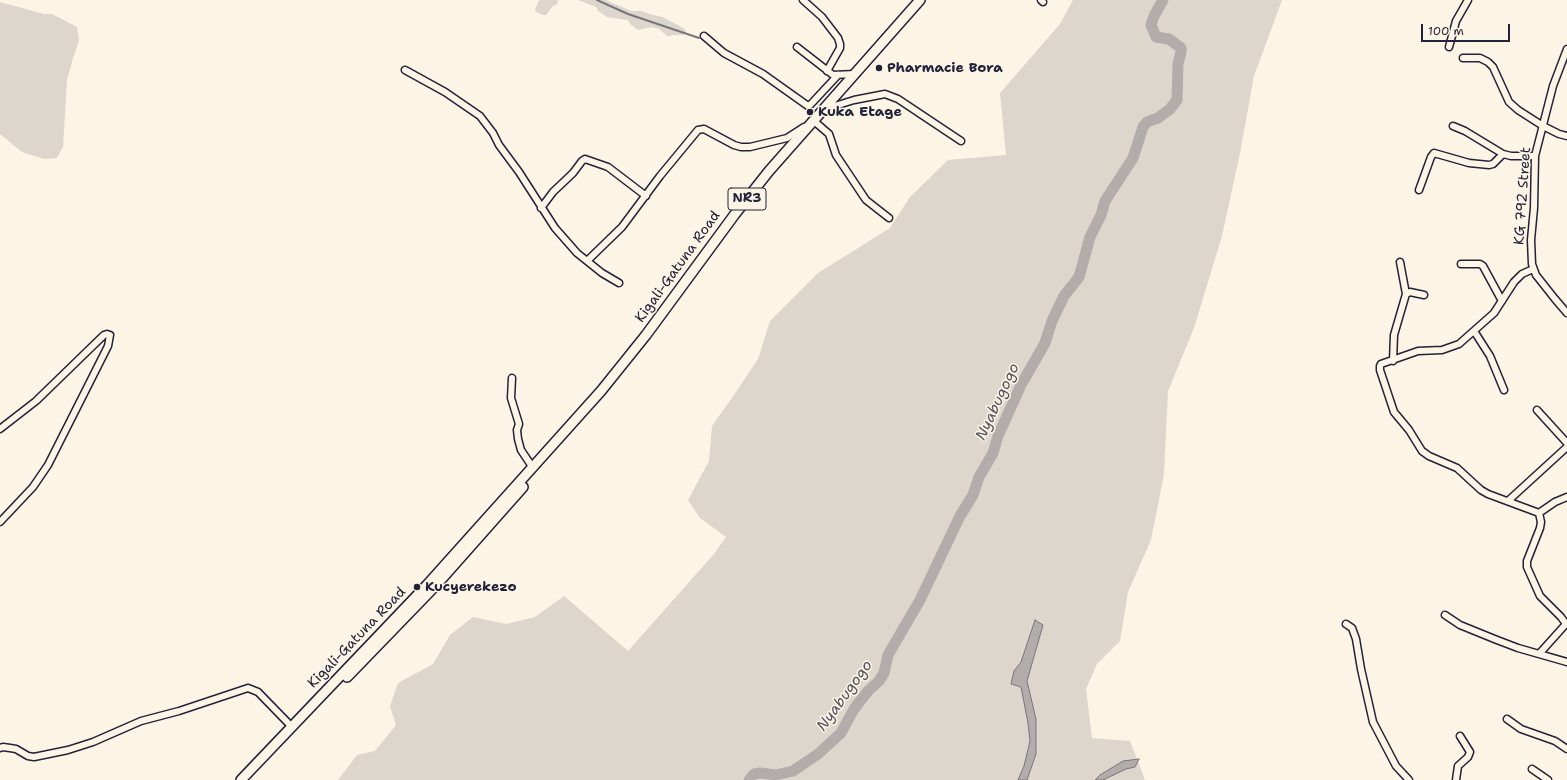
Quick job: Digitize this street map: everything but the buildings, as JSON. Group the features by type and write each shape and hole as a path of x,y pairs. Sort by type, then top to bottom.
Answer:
{"highway":[{"name":"Kigali-Gatuna Road","path":"241,780 427,585 533,468 646,335 769,171 920,0"},
{"name":"Kigali-Gatuna Road","path":"247,780 438,583 520,491 560,443 586,407"}],"street":[{"path":"803,0 822,17 838,38 840,48 827,71"},
{"path":"1449,47 1456,21 1468,0"},
{"path":"704,36 724,53 753,68 808,106 838,75"},
{"path":"797,47 833,75 856,74"},
{"name":"KG 792 Street","path":"1567,50 1553,86 1534,156 1534,208 1531,240 1533,269 1554,299 1567,313"},
{"path":"1463,58 1480,58 1488,62 1493,67 1509,102 1518,110 1543,126 1559,134 1567,136"},
{"path":"405,70 445,92 480,116 493,133 499,145 519,172 555,228 587,261 602,273 619,283"},
{"path":"823,110 854,100 885,94 898,99 961,141"},
{"path":"587,261 622,227 700,129 734,145 750,147 786,138 814,120 829,134 836,155 866,200 889,218"},
{"path":"1454,126 1503,154 1511,156 1534,156"},
{"path":"1419,190 1431,157 1434,153 1469,163 1490,165 1503,154"},
{"path":"541,208 553,192 585,159 608,167 646,196"},
{"path":"1393,361 1394,335 1406,294 1400,262"},
{"path":"1460,264 1480,264 1483,266 1502,301"},
{"path":"1533,269 1522,274 1514,282 1494,313 1474,331 1451,348 1418,351 1381,364 1380,370 1394,412 1409,430 1422,451 1434,459 1457,468 1488,494 1509,500 1539,513"},
{"path":"1406,294 1410,292 1424,295"},
{"path":"1474,331 1490,356 1504,390"},
{"path":"0,429 36,401 104,335 110,335 105,352 48,465 30,491 0,522"},
{"path":"512,378 511,398 520,424 517,430 518,439 521,450 533,468"},
{"path":"1537,410 1567,443"},
{"path":"1509,500 1567,447"},
{"path":"1539,513 1555,502 1567,497"},
{"path":"1539,513 1541,522 1540,528 1527,561 1527,567 1540,596 1566,623 1539,654"},
{"path":"1445,615 1460,625 1497,640 1518,648 1567,662"},
{"path":"1346,624 1352,628 1356,639 1373,722 1396,766 1409,780"},
{"path":"0,748 16,749 28,756 34,757 68,750 93,742 141,721 179,711 248,688 258,692 292,726"},
{"path":"1507,719 1521,729 1555,741 1567,749"},
{"path":"1456,780 1458,766 1468,757 1470,752 1460,736"},
{"path":"1532,769 1548,780"}],"shaded area":[{"path":"539,0 558,0 557,4 553,6 546,15 543,15 535,10"},
{"path":"578,0 606,0 631,11 642,11 663,17 685,29 686,33 683,35 667,36 659,29 652,27 638,30 630,24 628,20 607,17 598,11 596,7"},
{"path":"1073,0 1282,0 1254,76 1240,153 1222,236 1194,328 1168,391 1164,474 1151,540 1128,592 1120,641 1097,664 1086,689 1092,738 1130,741 1145,780 338,780 357,755 375,751 396,725 390,706 398,683 433,664 450,635 473,617 506,624 535,617 564,596 628,651 714,554 726,537 700,518 688,500 709,461 712,426 758,359 770,321 818,273 890,228 910,197 948,160 1006,155 1000,93 1060,24"},
{"path":"0,2 44,14 52,14 77,27 79,40 67,80 63,147 57,158 44,159 22,152 0,134"},
{"path":"1035,620 1043,625 1027,681 1036,719 1036,754 1027,780 1018,780 1024,766 1030,741 1021,687 1011,684 1014,671 1021,662"},
{"path":"1139,759 1135,767 1126,769 1103,780 1095,780 1100,775 1123,761"}],"waterway":[{"path":"597,0 628,14 699,38"},
{"name":"Nyabugogo","path":"749,780 754,774 760,773 776,775 793,771 818,754 841,733 854,709 868,691 879,681 884,673 888,655 920,600 960,516 973,495 979,477 993,453 998,436 1021,385 1045,343 1052,321 1064,296 1079,277 1090,237 1101,215 1105,201 1133,158 1143,127 1147,122 1158,118 1170,109 1177,100 1178,64 1181,48 1169,39 1156,37 1151,25 1163,0"}],"place":[{"name":"Pharmacie Bora","path":"879,68"},
{"name":"Kuka Etage","path":"810,112"},
{"name":"Kucyerekezo","path":"417,587"}]}
